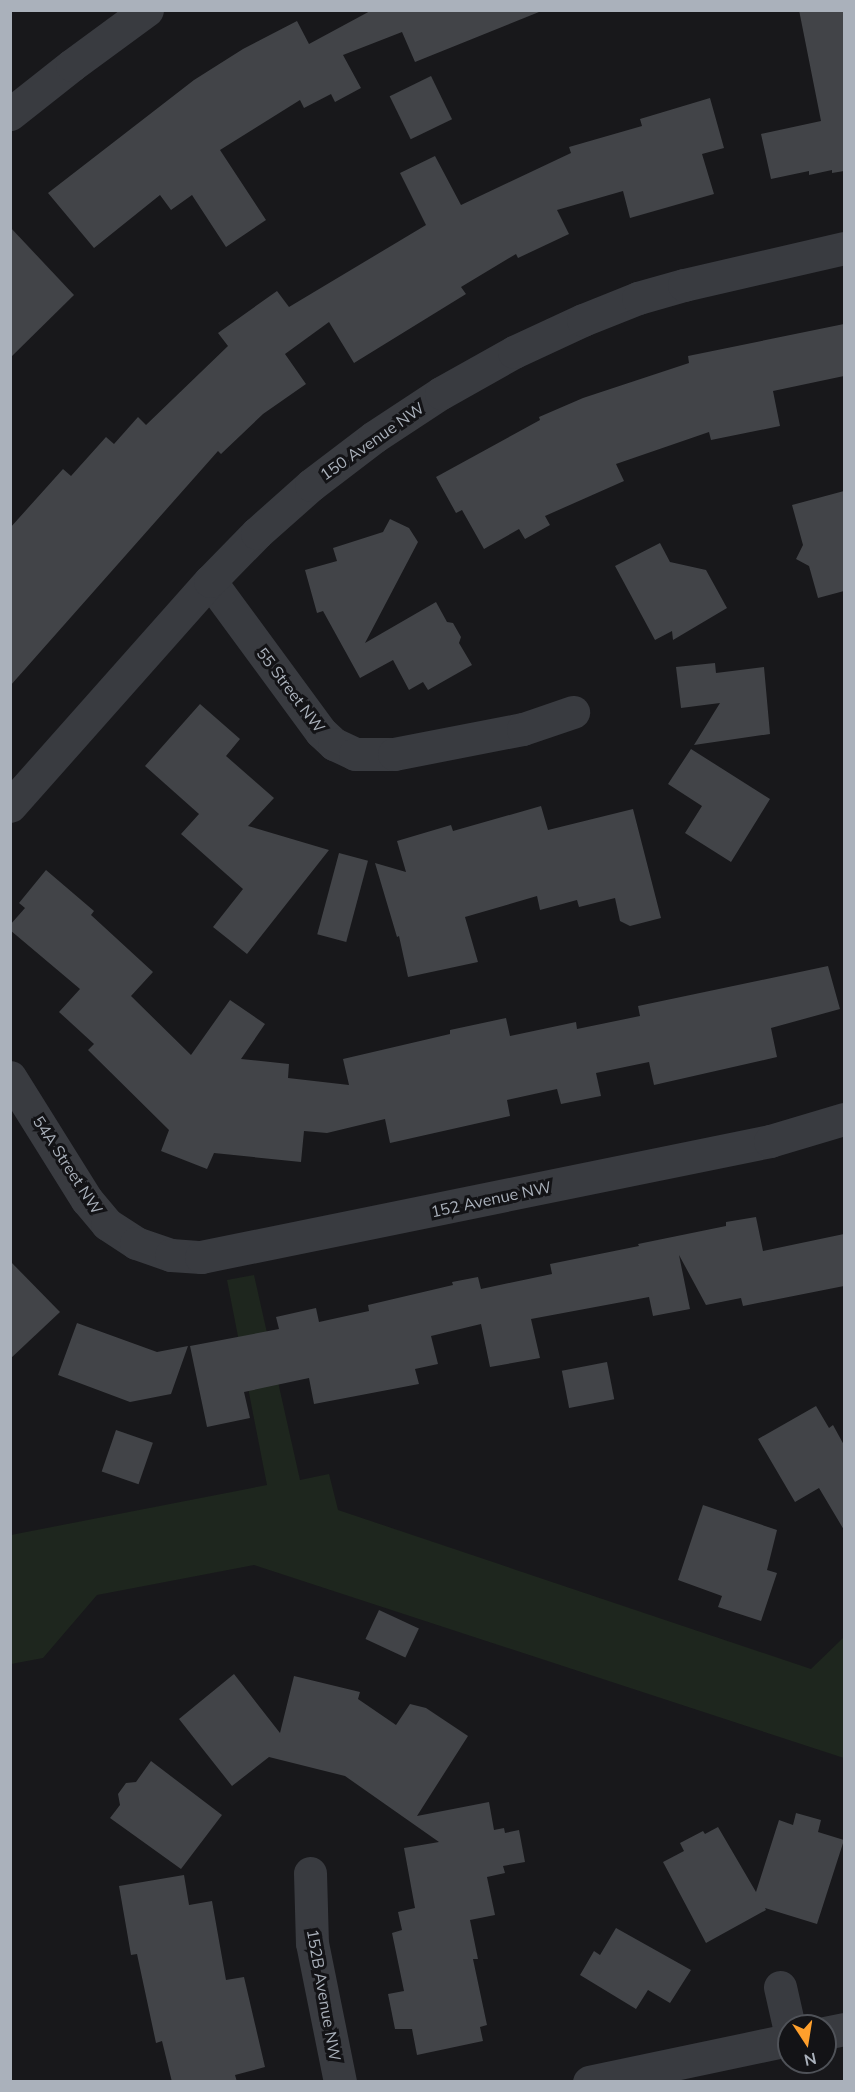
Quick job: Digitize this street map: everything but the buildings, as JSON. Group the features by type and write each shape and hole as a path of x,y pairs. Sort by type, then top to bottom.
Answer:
{"street":[{"path":"10,114 146,11"},
{"name":"150 Avenue NW","path":"10,806 210,581 257,532 302,493 374,437 441,393 514,352 583,320 638,298 741,270 844,248"},
{"name":"55 Street NW","path":"210,581 321,732 334,744 355,754 394,754 523,729 573,712"},
{"name":"54A Street NW","path":"10,1077 87,1200 106,1224 136,1243"},
{"name":"152 Avenue NW","path":"136,1243 171,1255 201,1257 231,1253 770,1141 844,1119"},
{"name":"152B Avenue NW","path":"310,1873 312,1943 340,2082"},
{"path":"780,1987 786,2014"},
{"path":"590,2082 777,2043"}],"shaded area":[{"path":"254,1275 300,1480 329,1474 338,1510 811,1669 844,1637 844,1758 254,1565 97,1595 43,1658 11,1664 11,1535 267,1485 227,1280"}]}
